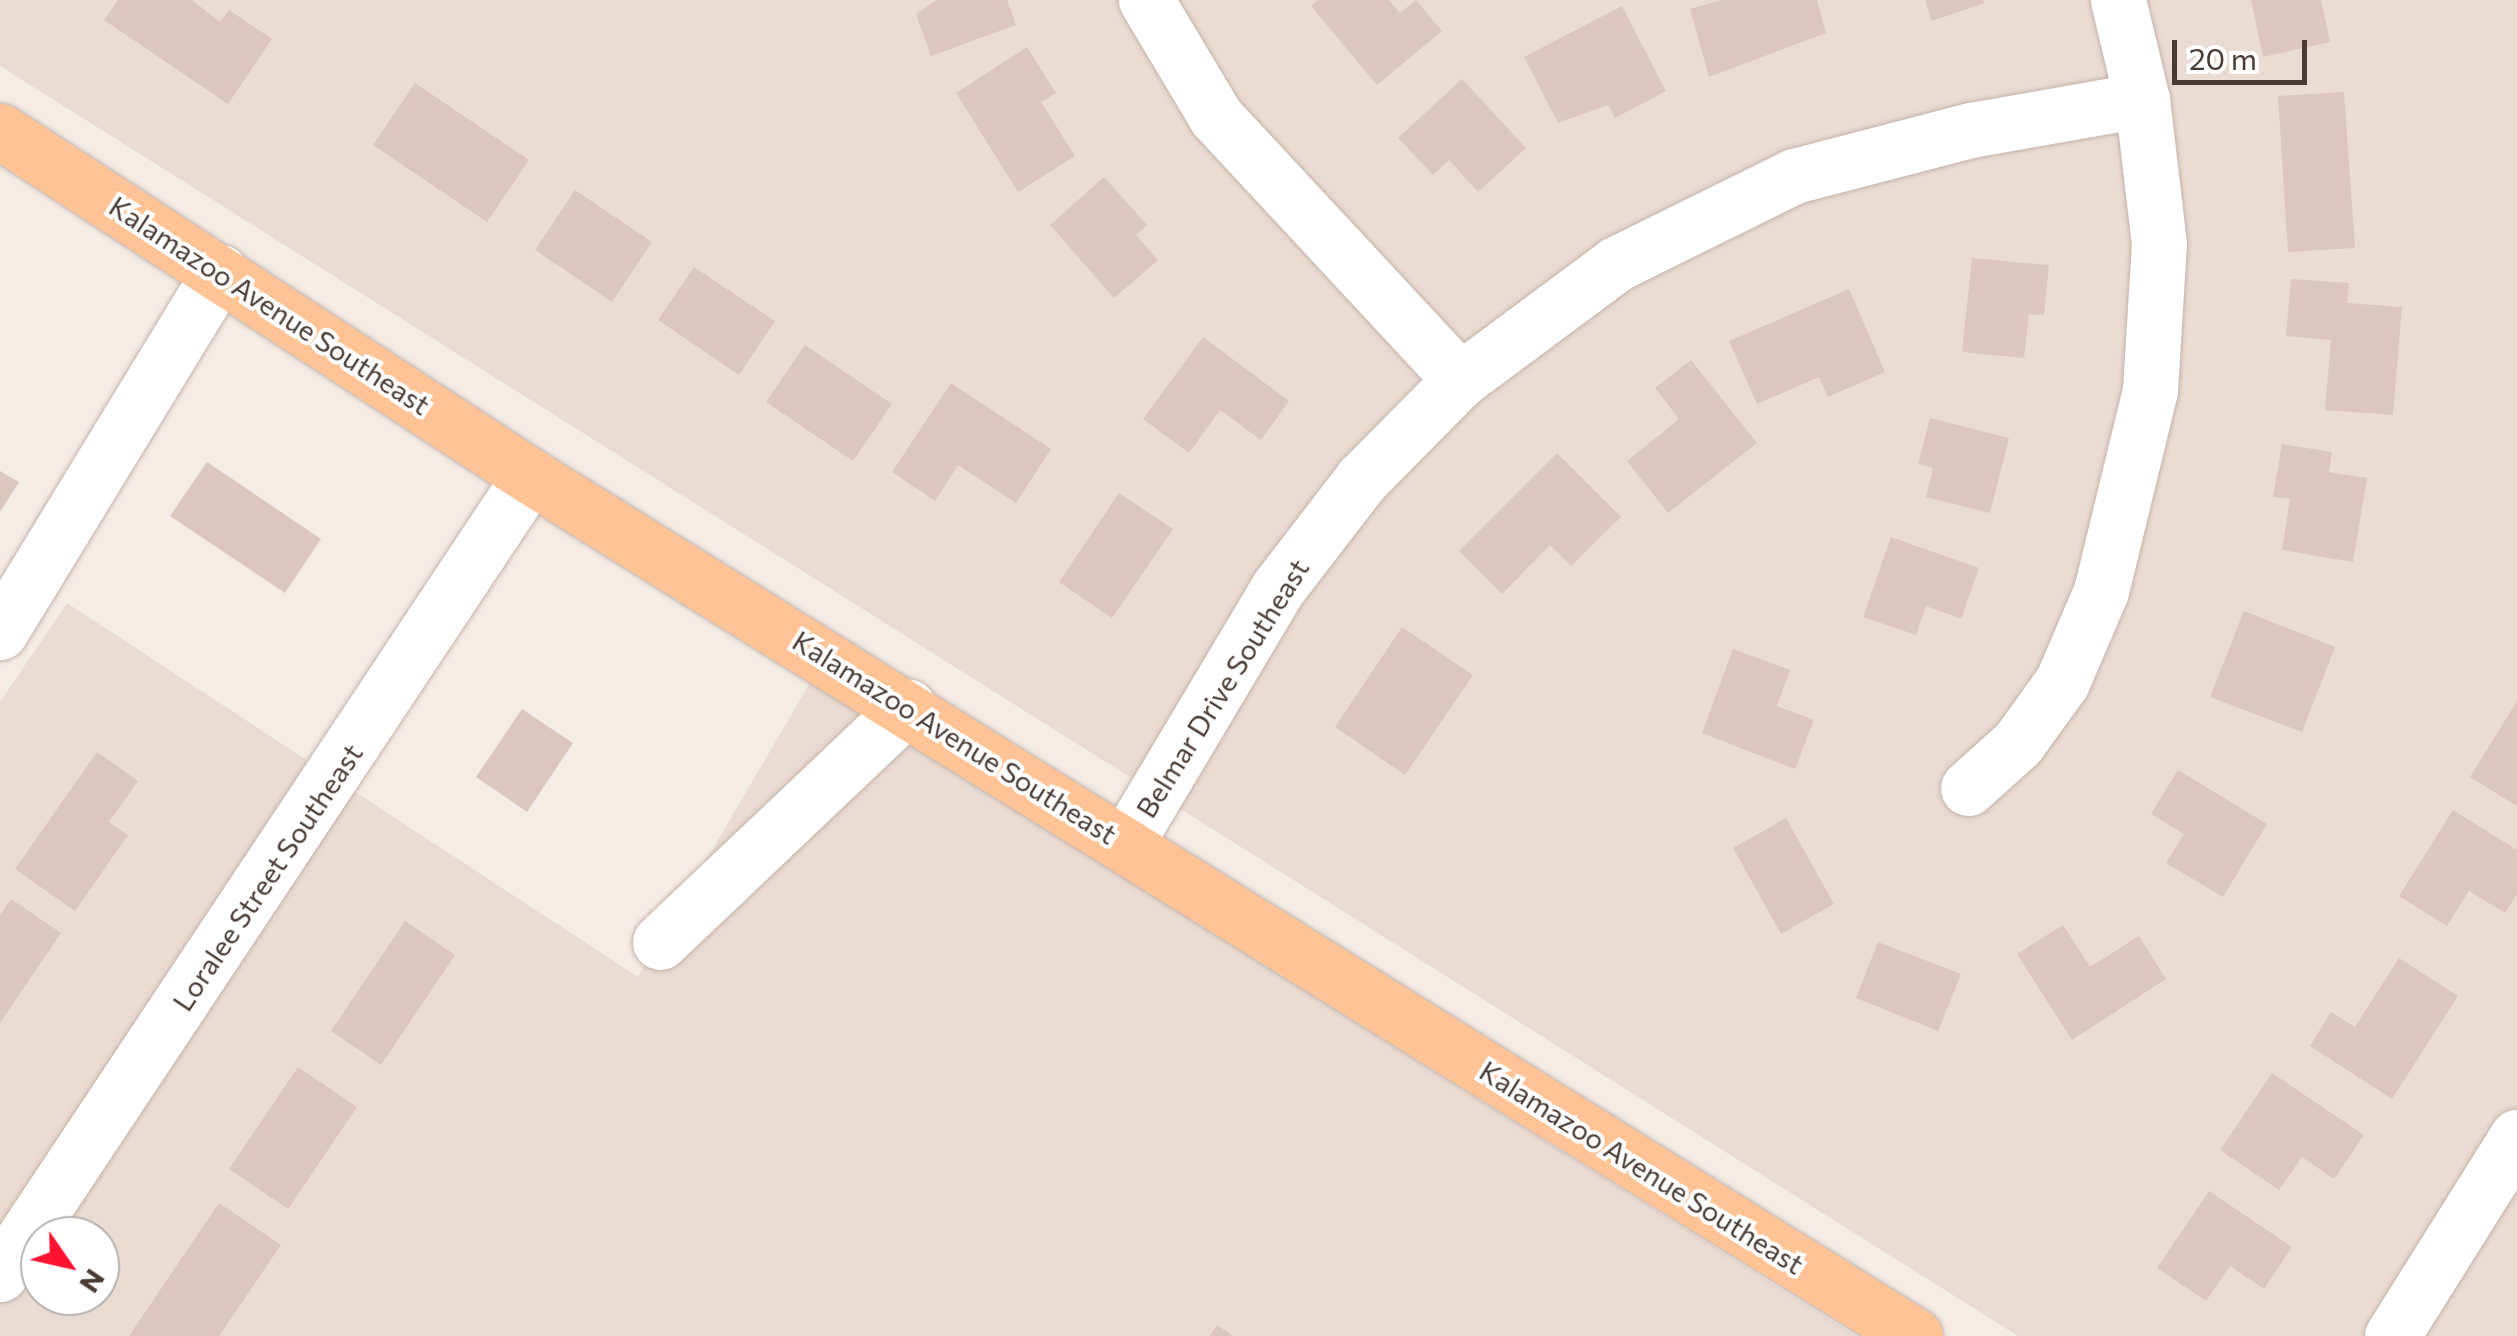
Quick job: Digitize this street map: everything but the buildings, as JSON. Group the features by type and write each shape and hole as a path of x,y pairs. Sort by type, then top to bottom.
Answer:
{"main road":[{"name":"Kalamazoo Avenue Southeast","path":"0,131 530,476 908,707 1916,1336"}],"street":[{"path":"1146,0 1216,116 1460,380"},
{"path":"1968,788 2018,743 2062,682 2101,592 2150,390 2159,244 2142,100 2118,0"},
{"name":"Belmar Drive Southeast","path":"1126,843 1278,588 1362,479 1460,380 1616,264 1794,176 1971,130 2142,100"},
{"path":"0,632 220,272"},
{"name":"Loralee Street Southeast","path":"0,1274 530,476"},
{"path":"660,942 908,707"},
{"path":"2392,1336 2517,1136"}],"shaded area":[{"path":"0,0 2517,0 2517,1336 2018,1336 0,66"},
{"path":"67,603 638,977 811,681 1856,1336 0,1336 0,702"}]}
